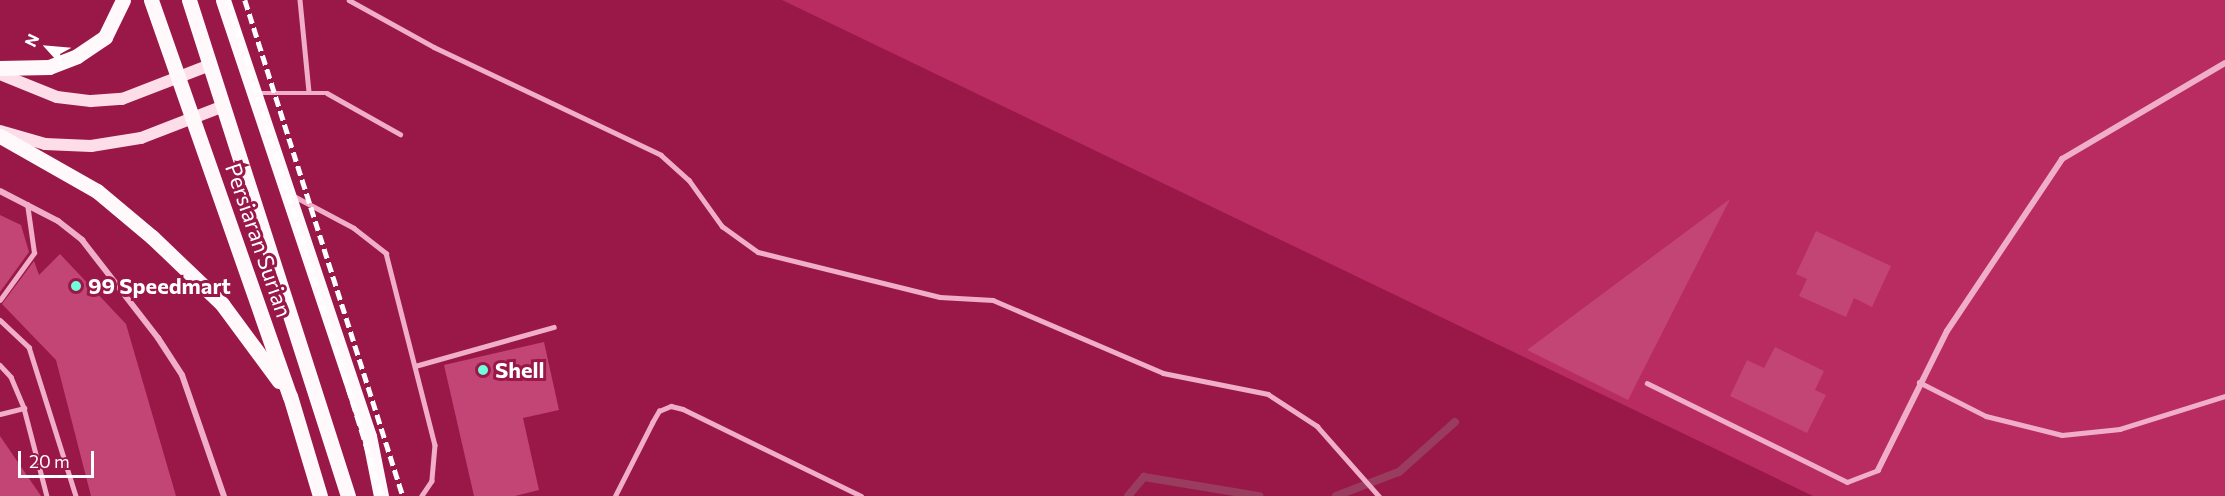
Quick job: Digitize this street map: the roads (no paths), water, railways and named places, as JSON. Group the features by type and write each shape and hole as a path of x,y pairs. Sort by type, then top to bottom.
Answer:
{"main road":[{"path":"0,68 49,67 78,56 105,37 123,0"},
{"name":"Persiaran Surian","path":"151,0 290,396 320,496"},
{"path":"189,0 348,496"},
{"name":"Persiaran Surian","path":"223,0 369,436 381,496"},
{"path":"0,136 97,191 152,237 222,304 290,396"}],"street":[{"path":"1878,470 1919,382 1947,331 2062,159 2225,63"},
{"path":"0,74 57,97 91,101 122,99 210,65"},
{"path":"0,130 45,144 91,146 141,138 224,106"},
{"path":"0,191 58,221 82,240 159,338 182,375 224,496"}],"lane":[{"path":"300,0 309,91"},
{"path":"349,0 434,47 661,155 689,180 722,226 758,252 940,297 993,300 1162,373 1268,394 1317,426 1379,496"},
{"path":"254,93 309,91 327,93 400,134"},
{"path":"287,192 354,228 386,253 435,445 432,481 422,496"},
{"path":"0,300 34,253 27,204"},
{"path":"0,320 29,347 76,496"},
{"path":"415,366 554,327"},
{"path":"0,365 11,377 24,408 47,496"},
{"path":"1919,382 1986,416 2062,435 2120,429 2225,396"},
{"path":"1647,383 1847,482 1878,470"},
{"path":"615,496 659,411 671,406 683,409 861,496"},
{"path":"0,414 24,408"}],"waterway":[{"path":"1336,496 1399,472 1455,422"},
{"path":"1128,496 1144,477 1259,496"}],"railway":[{"path":"228,0 382,496"},
{"path":"245,0 403,496"}],"place":[{"name":"99 Speedmart","path":"76,286"},
{"name":"Shell","path":"483,370"}]}
